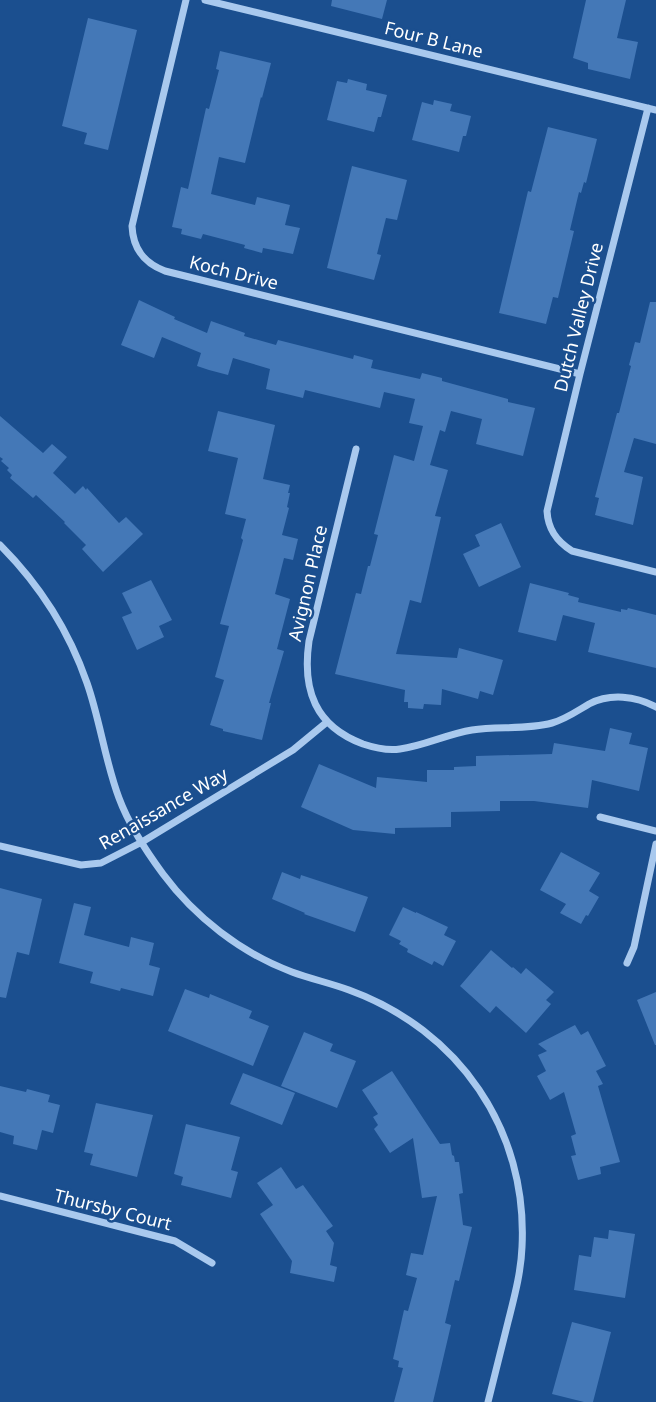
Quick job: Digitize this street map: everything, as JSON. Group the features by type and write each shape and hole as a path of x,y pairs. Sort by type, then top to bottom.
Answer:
{"street":[{"name":"Koch Drive","path":"186,0 133,218 134,242 142,257 165,271 580,373"},
{"name":"Four B Lane","path":"205,0 652,109"},
{"name":"Dutch Valley Drive","path":"652,109 580,373 548,503 548,519 553,534 572,551 656,572"},
{"name":"Avignon Place","path":"327,722 316,704 309,684 307,656 356,449"},
{"path":"0,545 48,603 76,656 88,684 119,799 142,842 175,890 209,923 260,957 290,971 349,990 396,1012 437,1041 484,1094 497,1118 511,1156 520,1196 522,1222 519,1276 488,1402"},
{"path":"327,722 346,737 377,748 393,750 412,747 455,733 554,723 591,703 607,698 631,698 656,706"},
{"name":"Renaissance Way","path":"0,846 71,863 90,865 110,859 293,750 327,722"},
{"path":"600,817 656,831"},
{"path":"627,963 634,947 656,844"},
{"name":"Thursby Court","path":"0,1196 175,1241 212,1263"}],"building":[{"path":"332,0 387,0 382,19 331,6"},
{"path":"586,0 626,0 617,38 638,42 630,79 588,69 588,63 573,58"},
{"path":"88,18 137,30 108,150 84,144 87,133 62,126"},
{"path":"220,51 271,63 245,163 219,157 211,194 255,205 257,197 290,205 285,225 300,228 293,254 263,248 262,253 244,248 245,245 203,234 201,239 181,234 182,229 172,227 181,187 188,189 206,108 209,109 219,70 216,69"},
{"path":"348,79 367,84 366,90 387,95 374,132 327,120 337,81 347,83"},
{"path":"434,100 452,104 450,111 471,116 459,152 412,140 422,102 433,105"},
{"path":"548,127 597,139 586,183 584,182 581,193 579,192 570,230 574,231 558,298 553,297 546,324 499,313 528,191 531,192"},
{"path":"352,166 407,180 397,220 386,218 377,254 381,255 374,280 327,268"},
{"path":"139,300 207,333 211,321 245,333 244,336 276,345 278,340 353,359 354,355 373,360 371,368 420,379 422,373 508,399 508,402 535,408 523,456 476,444 482,419 451,411 445,432 440,430 430,465 448,470 435,516 441,517 421,603 410,600 396,654 457,658 459,648 503,660 493,695 480,691 478,699 442,689 441,705 424,704 423,709 408,708 408,702 404,702 405,690 335,674 356,593 361,594 370,566 378,535 374,534 394,455 414,461 423,426 409,423 415,399 384,392 380,408 305,390 303,398 266,389 270,369 233,358 228,375 209,370 197,366 201,353 162,337 154,358 121,345"},
{"path":"650,302 656,302 656,444 634,438 624,472 643,477 633,525 595,515 599,498 595,497 619,413 635,342 640,343"},
{"path":"218,411 275,425 263,479 290,485 289,508 282,535 298,539 293,560 284,558 275,594 290,599 277,649 284,651 262,740 223,731 210,725 224,680 215,677 229,626 220,624 243,540 241,538 246,519 225,514 238,458 208,451"},
{"path":"0,416 43,453 52,444 67,457 53,473 75,494 83,486 86,490 87,488 119,523 126,517 143,534 103,572 82,549 86,545 65,522 36,495 33,498 10,478 12,475 7,470 9,468 0,457"},
{"path":"501,523 521,567 479,587 463,554 480,546 475,535"},
{"path":"151,580 172,620 159,626 164,637 137,650 122,617 132,613 122,593"},
{"path":"530,583 569,593 568,595 579,598 578,602 621,612 621,609 628,608 656,615 656,668 588,652 595,623 563,615 556,641 518,632"},
{"path":"610,728 632,733 629,744 648,748 639,791 592,780 588,808 534,801 500,801 500,811 451,812 451,827 395,828 395,834 353,830 301,807 319,764 376,788 377,777 427,782 427,770 454,770 454,767 476,766 476,756 552,754 554,743 605,751"},
{"path":"561,852 600,873 589,891 599,897 581,924 560,913 566,904 540,890"},
{"path":"282,872 300,879 301,875 368,897 355,932 304,914 272,899"},
{"path":"0,888 42,899 29,955 17,952 6,998 0,997"},
{"path":"74,903 91,907 84,935 129,947 131,937 154,943 149,965 160,968 153,996 90,983 93,972 59,963"},
{"path":"403,907 448,927 444,935 456,941 443,966 434,961 432,965 407,952 408,949 399,944 401,941 389,935"},
{"path":"491,950 521,974 526,968 554,992 546,1000 551,1004 526,1033 496,1006 490,1013 460,986"},
{"path":"185,989 209,998 210,994 252,1011 249,1018 269,1026 253,1066 168,1031"},
{"path":"656,992 656,1045 655,1045 637,1000"},
{"path":"575,1025 581,1035 588,1031 606,1066 596,1071 603,1084 598,1086 620,1162 600,1167 601,1174 578,1180 571,1156 576,1155 571,1136 576,1134 564,1092 550,1100 537,1076 546,1071 538,1055 547,1051 538,1044"},
{"path":"304,1032 333,1044 330,1051 356,1061 337,1108 281,1086"},
{"path":"392,1071 440,1144 450,1143 455,1162 459,1162 463,1225 472,1227 459,1281 455,1280 445,1323 451,1325 433,1402 394,1402 403,1368 398,1367 399,1361 393,1359 404,1310 408,1311 417,1278 406,1275 411,1253 423,1255 437,1196 422,1198 413,1138 390,1153 374,1129 378,1125 373,1117 378,1114 362,1090"},
{"path":"243,1073 295,1093 282,1125 230,1104"},
{"path":"0,1086 50,1095 48,1102 60,1105 53,1133 42,1130 37,1150 13,1144 14,1136 0,1132"},
{"path":"96,1103 153,1115 137,1177 90,1165 93,1154 84,1152"},
{"path":"186,1124 240,1137 231,1170 238,1172 231,1198 181,1185 183,1177 174,1174"},
{"path":"281,1167 296,1189 303,1185 333,1226 326,1231 334,1243 330,1265 337,1267 334,1282 290,1273 292,1261 260,1214 273,1205 257,1183"},
{"path":"609,1230 635,1234 625,1298 574,1290 579,1255 591,1257 594,1237 608,1239"},
{"path":"572,1322 611,1332 593,1402 552,1394"}]}
